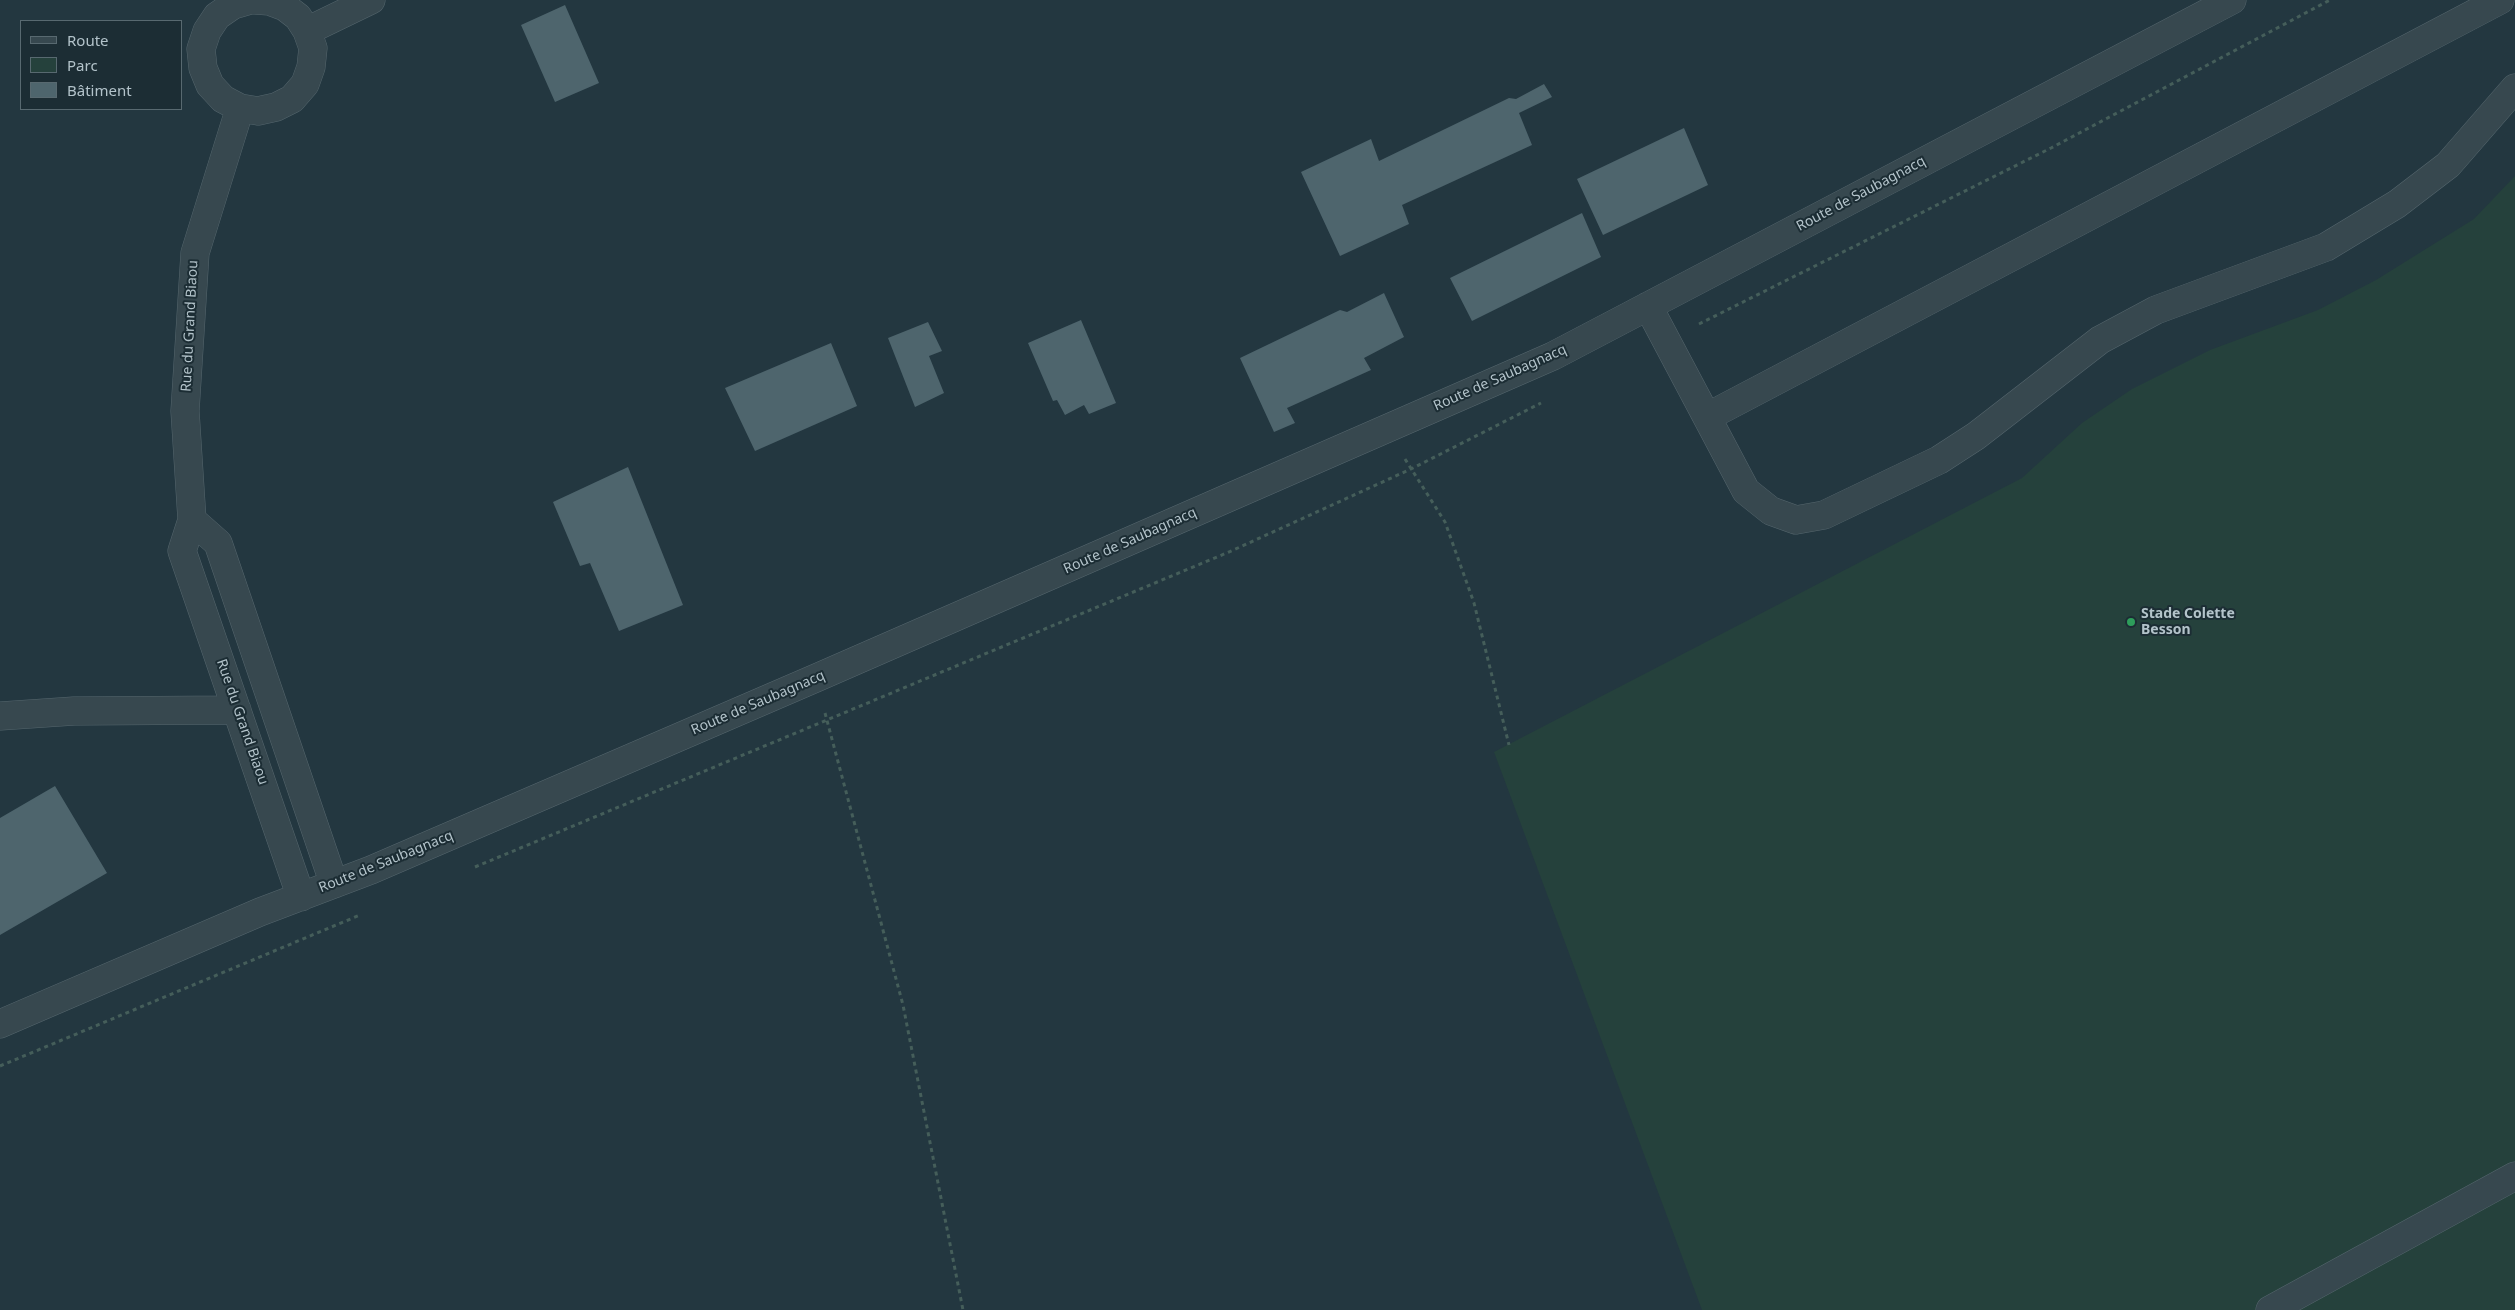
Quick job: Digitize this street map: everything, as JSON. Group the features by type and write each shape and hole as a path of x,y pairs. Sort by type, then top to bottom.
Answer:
{"street":[{"path":"261,0 285,7 298,17 307,31 313,48 311,67 305,84 292,99 276,107 258,110 240,108 223,99 210,86 203,68 201,49 207,31 218,16 233,5 261,0"},
{"path":"307,31 371,0"},
{"name":"Route de Saubagnacq","path":"0,1024 260,912 334,884 816,678 1553,356 2232,0"},
{"path":"1707,417 2500,0"},
{"path":"1648,306 1746,490 1771,511 1796,520 1824,515 1940,460 1976,436 2100,340 2156,310 2326,247 2397,204 2448,165 2515,88"},
{"name":"Rue du Grand Biaou","path":"240,108 195,252 185,411 192,520 182,551 301,896"},
{"path":"192,520 218,543 334,884"},
{"path":"0,716 74,711 237,710"},
{"path":"2270,1310 2515,1176"}],"path":[{"path":"1386,429 1445,522 1474,603 1509,745"},
{"path":"816,678 903,1005 963,1310"}],"green space":[{"name":"Stade Colette Besson","path":"2515,176 2515,1310 1702,1310 1494,752 2022,478 2082,423 2132,389 2210,350 2318,310 2376,280 2474,219"}],"building":[{"path":"565,5 599,83 555,102 521,25"},
{"path":"1544,84 1552,97 1519,113 1532,145 1402,205 1409,224 1340,256 1301,172 1371,139 1379,161 1509,98 1516,99"},
{"path":"1684,128 1708,185 1603,235 1577,179"},
{"path":"1582,213 1601,257 1472,321 1450,278"},
{"path":"1384,293 1404,337 1364,358 1371,370 1287,408 1295,423 1274,432 1240,358 1340,310 1347,312"},
{"path":"1081,320 1116,403 1089,414 1084,405 1065,415 1057,400 1053,401 1028,343"},
{"path":"928,322 942,351 929,356 944,393 915,407 888,338"},
{"path":"831,343 857,406 755,451 725,388"},
{"path":"628,467 683,605 619,631 590,563 580,566 553,502"},
{"path":"55,786 107,873 0,935 0,818"}],"place":[{"name":"Stade Colette Besson","path":"2131,622"}]}
